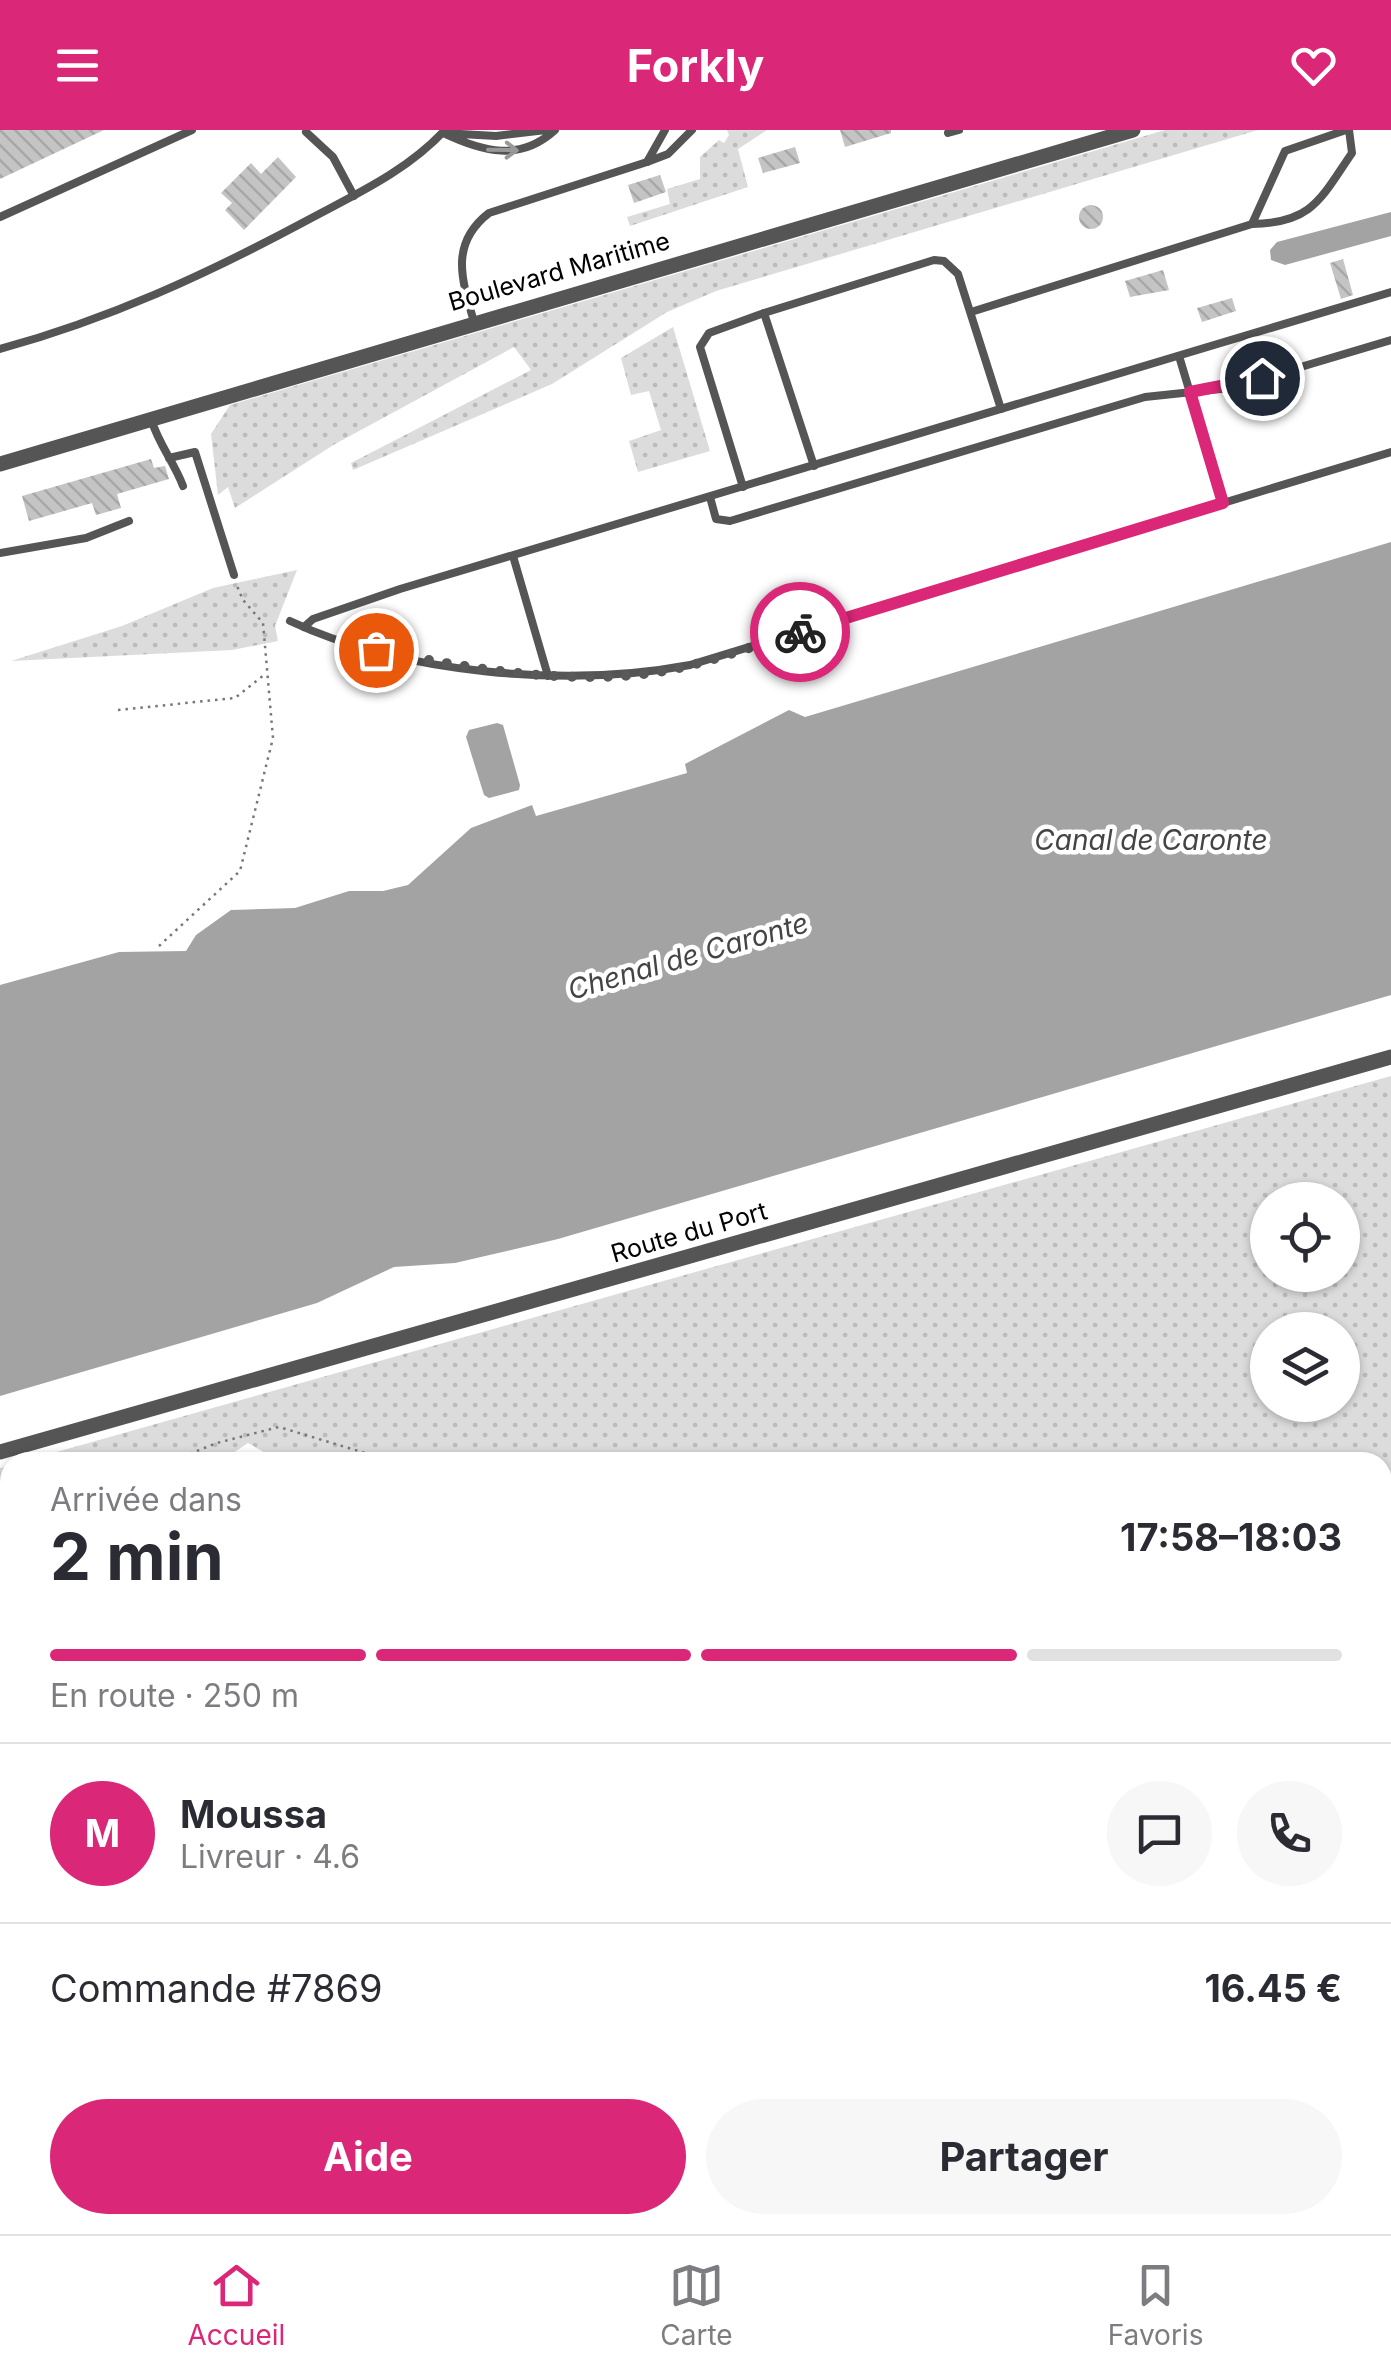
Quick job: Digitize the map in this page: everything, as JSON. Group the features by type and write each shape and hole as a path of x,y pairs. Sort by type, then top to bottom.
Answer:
{"street":[{"name":"Boulevard Maritime","path":"0,464 1082,137 1133,130"},
{"name":"Route du Port","path":"10,1452 1391,1058"}],"lane":[{"path":"0,217 190,130"},
{"path":"0,348 131,308 199,278 392,176 444,131 496,136 546,130"},
{"path":"444,131 505,152 527,149 555,130"},
{"path":"647,162 664,130"},
{"path":"474,322 459,262 478,222 488,214 668,154 691,130 702,130"},
{"path":"948,133 958,130"},
{"path":"971,312 1252,224 1289,220 1316,206 1352,153 1348,130 1285,151 1252,224"},
{"path":"306,132 332,157 354,196"},
{"path":"743,488 700,347 709,333 934,260 954,266 1001,410"},
{"path":"304,627 314,619 365,601 1391,292"},
{"path":"764,314 814,466"},
{"path":"710,498 716,519 730,521 1145,397 1230,388 1391,342 1391,351"},
{"path":"1178,356 1223,503"},
{"path":"151,419 159,446 182,486"},
{"path":"169,458 195,452 234,575"},
{"path":"290,621 342,644 444,663 548,676 630,675 690,665 1391,452"},
{"path":"0,553 86,538 129,521"},
{"path":"513,556 548,676"}],"path":[{"path":"159,946 189,914 232,882 247,857 273,738 263,623 243,600 234,575"},
{"path":"118,710 235,698 265,674"},
{"path":"194,1452 279,1428 362,1452"}],"shaded area":[{"path":"727,130 767,130 738,149 748,187 630,226 627,217 670,204 667,189 700,179 700,157 719,140 724,143 729,135"},
{"path":"1165,130 1258,130 716,291 667,312 552,384 353,470 351,463 531,370 514,347 335,444 235,508 228,487 218,495 211,434 230,405"},
{"path":"673,327 710,451 638,472 629,441 661,430 649,391 631,395 621,358"},
{"path":"297,570 275,626 278,641 232,650 11,661 122,626 213,588"},
{"path":"1391,1076 1391,1452 264,1452 248,1443 235,1452 56,1452"}],"water":[{"path":"1391,212 1391,236 1285,265 1271,260 1270,250 1277,242"},
{"name":"Canal de Caronte","path":"1391,542 1391,995 558,1239 455,1263 394,1267 317,1303 0,1396 0,985 119,952 186,951 196,935 231,910 295,908 349,891 383,891 408,885 471,828 532,805 536,816 687,773 685,764 789,710 805,717"},
{"path":"503,725 520,785 519,790 489,798 484,795 466,737 469,730"}],"building":[{"path":"0,130 104,130 0,179"},
{"path":"840,130 891,130 891,133 845,147"},
{"path":"795,147 800,163 763,173 758,158"},
{"path":"278,157 296,177 244,230 225,210 232,203 221,193 251,163 261,174"},
{"path":"660,175 666,192 634,203 628,185"},
{"path":"1091,205 1103,217 1091,229 1079,217"},
{"path":"1343,259 1353,295 1341,299 1330,263"},
{"path":"1163,270 1169,290 1130,297 1125,281"},
{"path":"1232,298 1236,311 1202,322 1197,308"},
{"path":"151,459 154,468 165,466 169,479 117,494 121,508 96,515 92,503 29,521 22,496"}],"way so far":[{"path":"376,650 548,676 599,677 646,674 690,665 800,632"}],"route":[{"path":"800,632 1223,503 1190,392 1230,388 1262,378"}],"water label":[{"name":"Chenal de Caronte","path":"688,956"}]}
